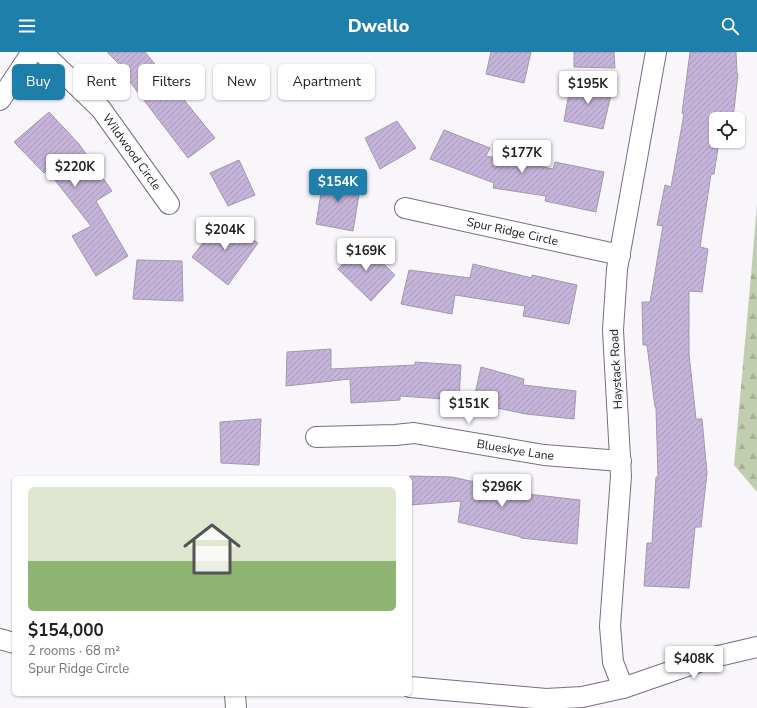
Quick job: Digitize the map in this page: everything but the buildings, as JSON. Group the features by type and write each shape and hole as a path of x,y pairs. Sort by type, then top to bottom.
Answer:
{"street":[{"path":"0,100 32,52"},
{"name":"Wildwood Circle","path":"42,52 101,109 169,204"},
{"name":"Haystack Road","path":"623,688 613,662 610,626 621,476 613,330 617,269 656,52"},
{"name":"Spur Ridge Circle","path":"405,208 620,255"},
{"name":"Blueskye Lane","path":"316,438 414,433 544,455 620,461"},
{"path":"0,639 12,642"},
{"path":"412,687 546,699 582,697 623,688 710,658 757,647"},
{"path":"235,696 236,708"}],"green space":[{"path":"757,204 757,268 751,275"},
{"path":"757,268 757,492 734,465 751,275"}]}
